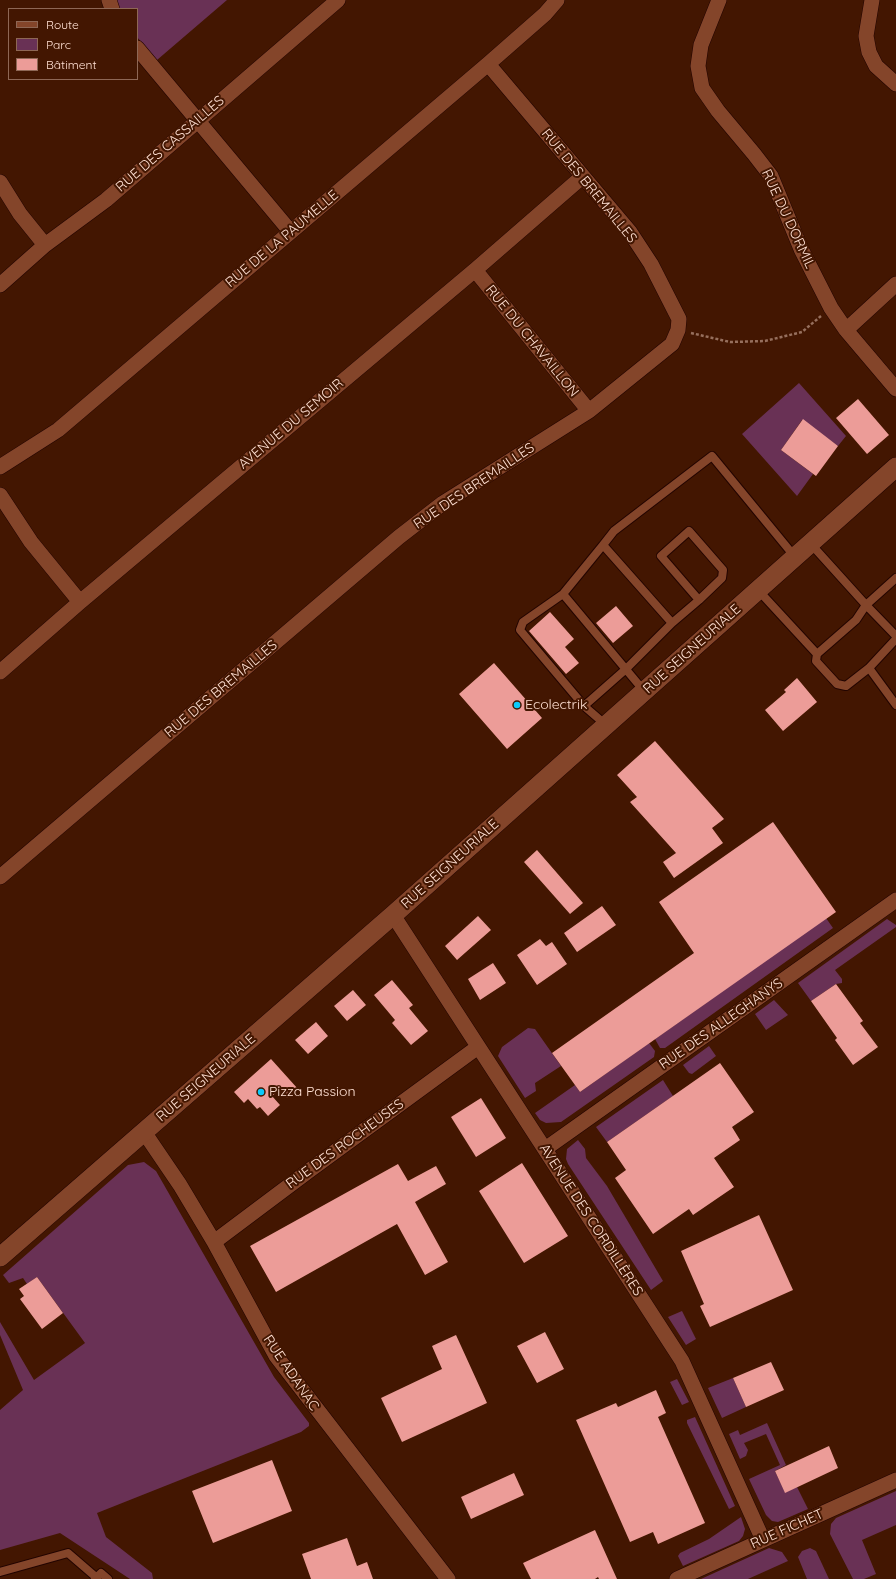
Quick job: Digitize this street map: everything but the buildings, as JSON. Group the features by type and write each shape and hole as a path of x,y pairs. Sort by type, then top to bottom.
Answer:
{"street":[{"name":"RUE DES CASSAILLES","path":"0,285 45,245 106,200 338,0"},
{"name":"RUE DE LA PAUMELLE","path":"0,467 58,430 488,64 545,14 556,0"},
{"name":"RUE DU DORMIL","path":"719,0 701,45 698,66 702,88 718,111 771,176 801,249 831,308 846,330 896,389"},
{"path":"872,0 866,36 869,52 876,66 896,84"},
{"path":"138,49 290,232"},
{"name":"RUE DES BREMAILLES","path":"0,877 399,537 443,503 589,411 672,344 678,330 679,319 651,264 630,232 488,64"},
{"name":"AVENUE DU SEMOIR","path":"0,672 80,602 475,270 582,177"},
{"path":"0,182 20,214 45,245"},
{"name":"RUE DU CHAVAILLON","path":"475,270 589,411"},
{"path":"846,330 896,284"},
{"name":"RUE SEIGNEURIALE","path":"0,1257 393,915 896,466"},
{"path":"0,495 31,542 80,602"},
{"name":"RUE DES ALLEGHANYS","path":"545,1149 896,900"},
{"name":"AVENUE DES CORDILLÈRES","path":"393,915 682,1361 763,1540"},
{"name":"RUE DES ROCHEUSES","path":"214,1242 478,1047"},
{"name":"RUE ADANAC","path":"144,1132 180,1185 214,1242 276,1356 448,1579"},
{"name":"RUE FICHET","path":"677,1579 896,1480"}],"lane":[{"path":"606,725 584,706 520,630 523,622 563,594 614,531 712,456 795,557"},
{"path":"584,706 626,669 672,623 698,600 722,578 722,570 689,531 661,556 698,600"},
{"path":"810,543 896,636"},
{"path":"603,545 672,623"},
{"path":"896,578 866,605 856,620 817,654 816,661 837,684 846,686 869,668 896,639"},
{"path":"758,590 817,654"},
{"path":"563,594 644,691"},
{"path":"869,668 896,706"},
{"path":"0,1572 68,1553 96,1578 101,1573 108,1579"}],"path":[{"path":"678,330 730,342 765,341 802,332 831,308"}],"green space":[{"path":"116,0 227,0 157,60 138,38 138,8 119,8"},
{"path":"799,383 846,436 838,446 802,420 781,450 813,474 797,496 742,434"},
{"path":"826,918 833,928 665,1048 660,1048 655,1039"},
{"path":"887,919 896,925 896,927 835,970 842,979 842,983 836,984 811,1001 798,983"},
{"path":"774,1000 788,1015 766,1030 755,1014"},
{"path":"528,1028 535,1029 561,1066 535,1083 536,1091 525,1098 498,1056 502,1047"},
{"path":"649,1043 655,1051 654,1057 561,1122 546,1123 540,1120 535,1113 575,1085 580,1092"},
{"path":"709,1046 716,1056 692,1074 689,1073 683,1065"},
{"path":"663,1080 673,1096 607,1142 596,1127"},
{"path":"578,1140 585,1149 586,1158 607,1186 663,1281 651,1290 568,1164 566,1159 567,1149"},
{"path":"144,1162 156,1171 274,1377 309,1423 309,1426 301,1432 97,1513 106,1537 152,1573 153,1579 130,1579 60,1533 0,1550 0,1410 23,1390 0,1335 0,1322 34,1380 85,1343 37,1277 27,1284 23,1278 9,1283 3,1275 128,1165"},
{"path":"682,1311 696,1339 686,1345 668,1317"},
{"path":"733,1378 746,1407 722,1418 708,1388"},
{"path":"677,1379 689,1402 682,1405 670,1382"},
{"path":"695,1417 735,1506 729,1509 687,1423 687,1420"},
{"path":"767,1423 786,1465 775,1471 785,1492 797,1487 808,1509 778,1522 772,1521 766,1515 749,1479 780,1465 766,1434 744,1443 748,1450 746,1456 740,1459 729,1434 738,1430 740,1435"},
{"path":"896,1491 896,1525 862,1540 876,1574 864,1579 853,1579 830,1534 831,1524 836,1518"},
{"path":"741,1517 745,1529 743,1536 739,1541 683,1566 678,1556 680,1553 709,1539"},
{"path":"769,1548 782,1552 788,1561 748,1579 701,1579"},
{"path":"810,1548 816,1551 829,1579 807,1579 798,1557 802,1551"}],"place":[{"name":"Ecolectrik","path":"517,705"},
{"name":"Pizza Passion","path":"261,1092"}]}
